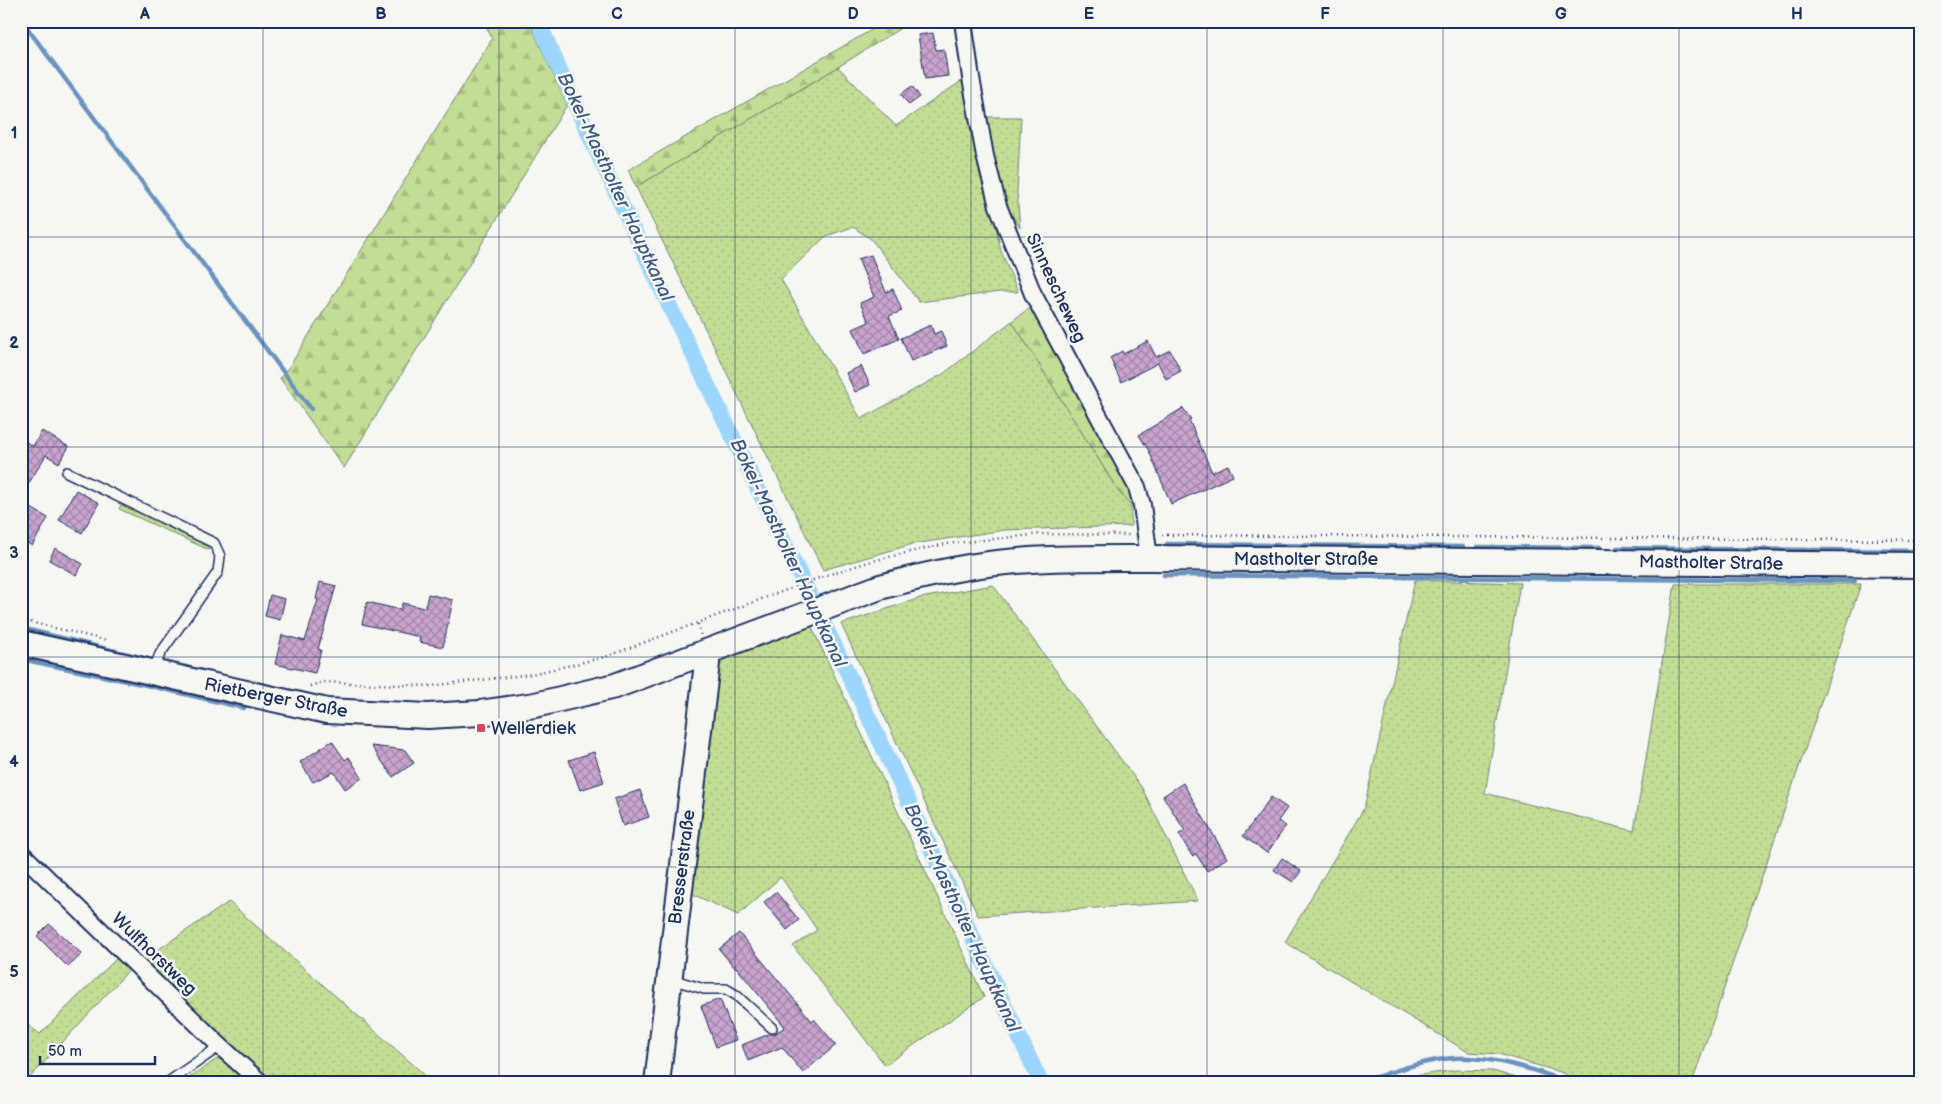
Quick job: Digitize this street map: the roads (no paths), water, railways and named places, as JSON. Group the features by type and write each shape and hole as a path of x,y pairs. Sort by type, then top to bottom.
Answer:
{"main road":[{"name":"Mastholter Straße","path":"705,652 840,601 917,577 980,565 1040,559 1149,558 1921,566"},
{"name":"Rietberger Straße","path":"21,643 327,711 428,716 535,705 615,686 705,652"},
{"name":"Bresserstraße","path":"657,1083 707,663 705,652"}],"street":[{"name":"Sinnescheweg","path":"963,21 983,146 998,206 1033,294 1137,487 1142,505 1149,558"},
{"name":"Wulfhorstweg","path":"21,853 220,1046 261,1083"}],"lane":[{"path":"67,472 214,543 220,556 218,572 160,654 152,673"},
{"path":"669,979 704,989 726,988 772,1028"},
{"path":"167,1083 220,1046"}],"waterway":[{"path":"22,21 311,409"},
{"name":"Bokel-Mastholter Hauptkanal","path":"538,21 641,247 877,734 1041,1083"},
{"path":"1167,544 1463,547"},
{"path":"1477,547 1599,548"},
{"path":"1617,548 1921,551"},
{"path":"1164,575 1855,581"},
{"path":"21,628 148,659"},
{"path":"21,659 151,686 244,708"},
{"path":"165,662 202,671"},
{"path":"1358,1083 1430,1061 1455,1058 1482,1059 1512,1064 1567,1083"}],"place":[{"name":"Wellerdiek","path":"481,728"}]}
